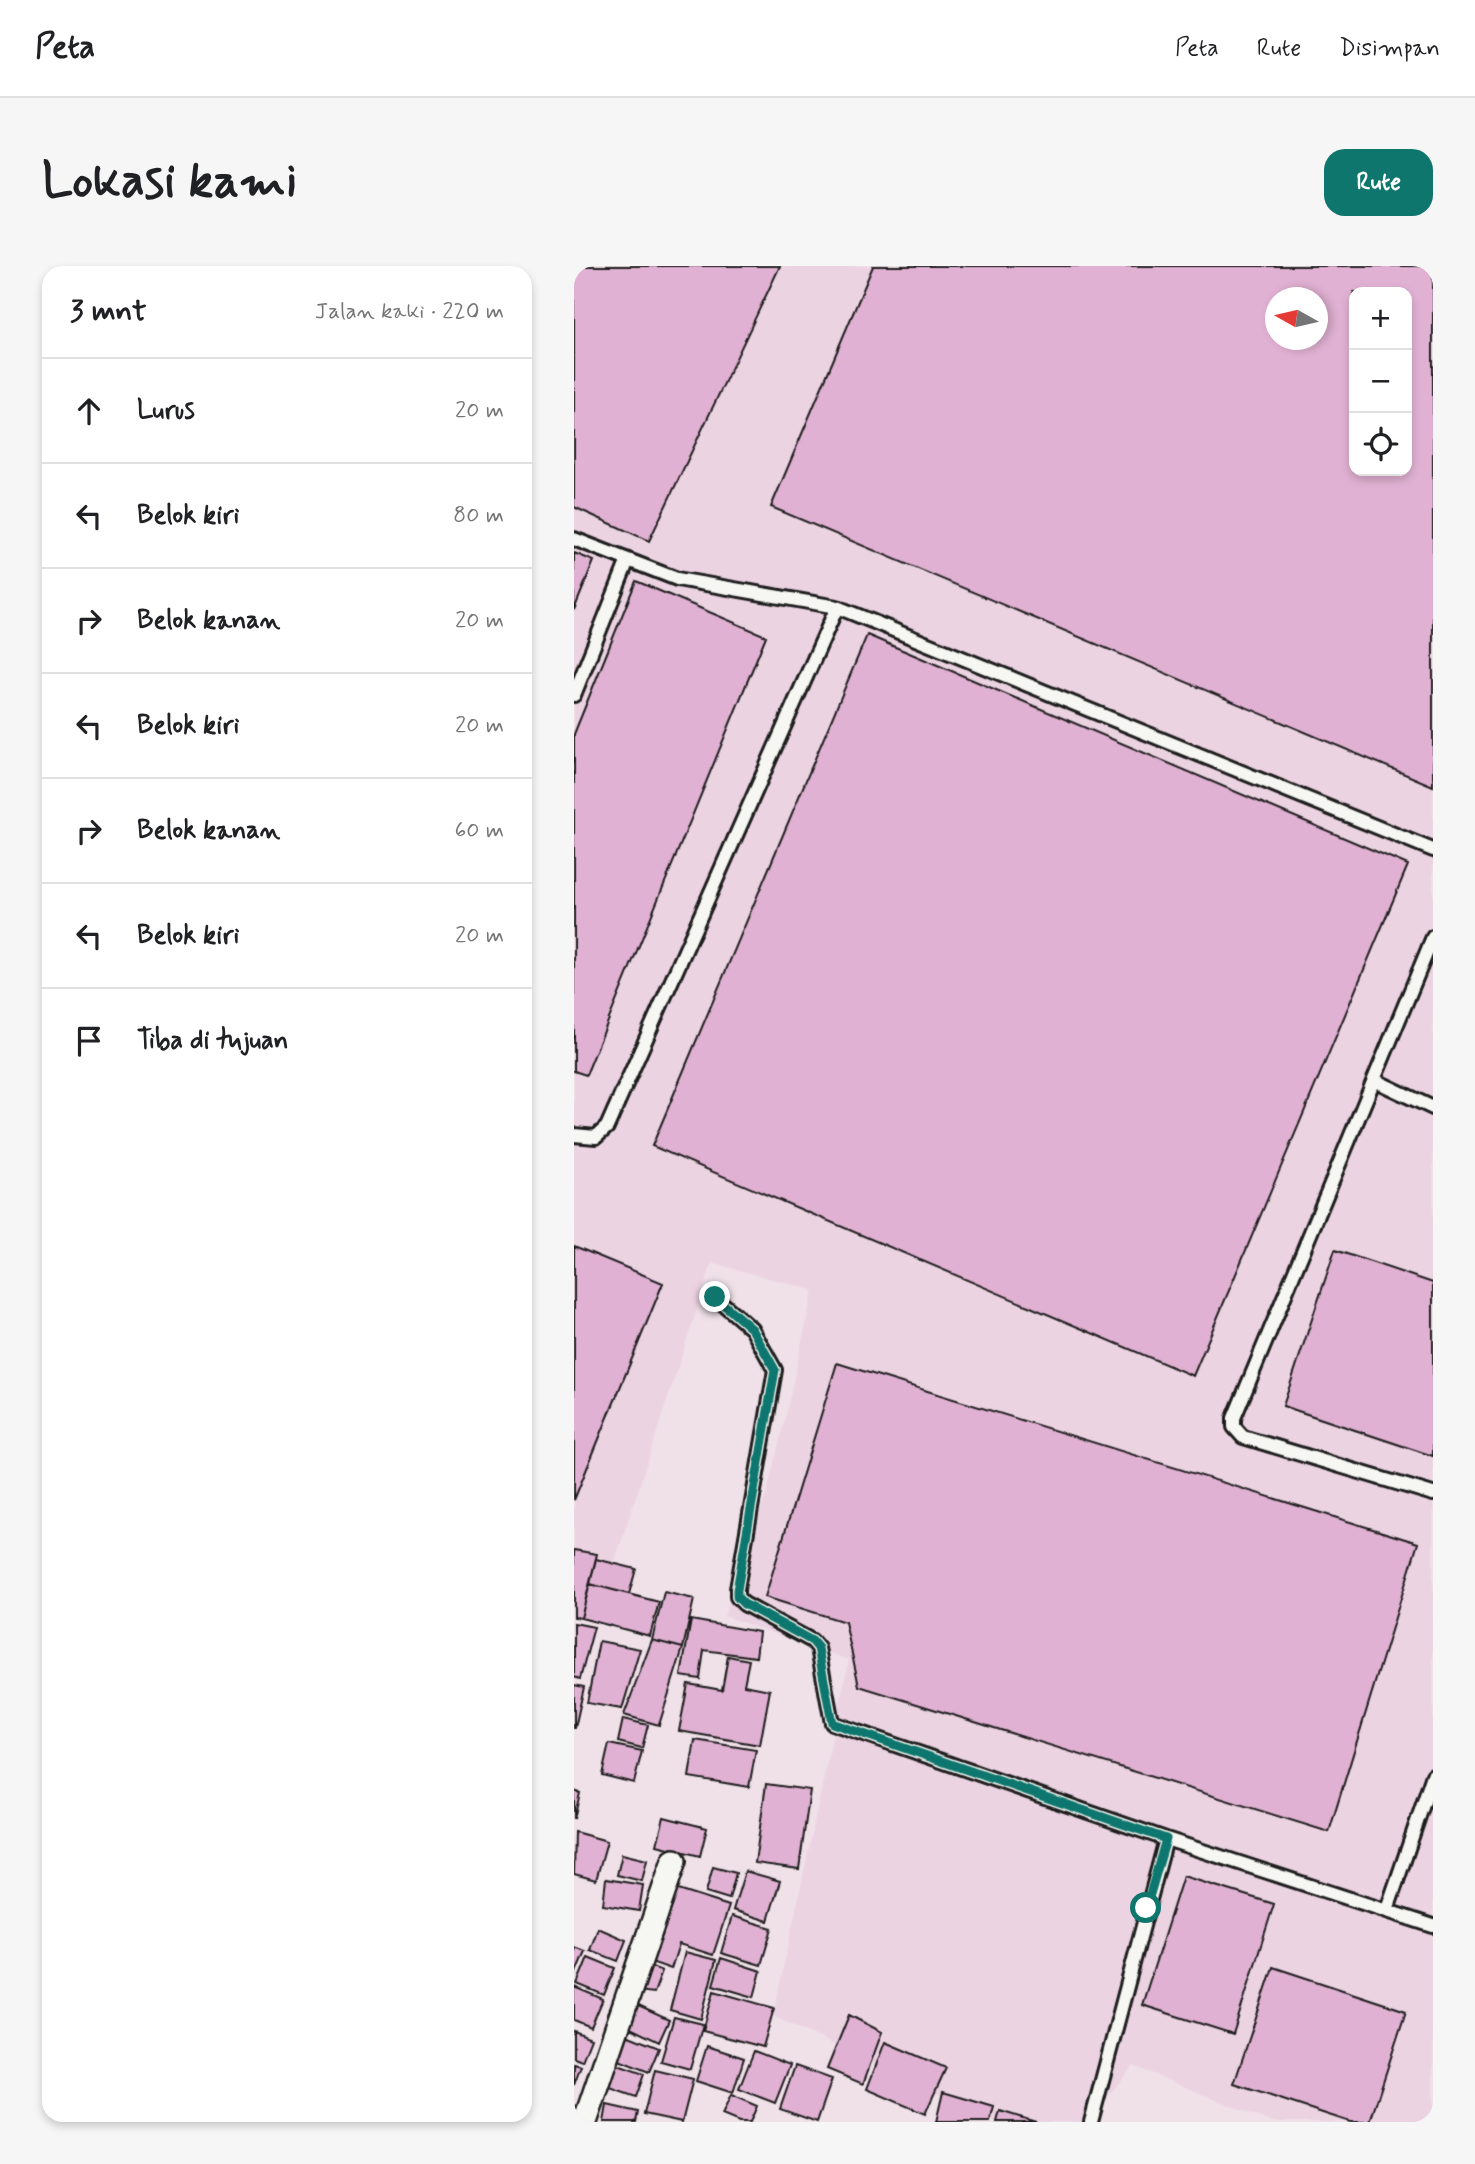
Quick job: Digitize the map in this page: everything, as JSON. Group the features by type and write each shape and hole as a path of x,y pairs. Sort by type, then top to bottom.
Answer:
{"street":[{"path":"585,2122 674,1861"}],"lane":[{"path":"574,539 677,579 837,607 1433,850"},
{"path":"574,695 628,560"},
{"path":"574,1135 596,1137 607,1127 837,607"},
{"path":"1433,937 1234,1419 1234,1427 1243,1437 1433,1494"},
{"path":"1374,1080 1433,1108"},
{"path":"715,1297 752,1329 775,1370 737,1597 744,1604 812,1641 818,1648 832,1723 1166,1839 1433,1926"},
{"path":"1387,1910 1433,1775"},
{"path":"1090,2122 1166,1839"}],"shaded area":[{"path":"574,266 1433,266 1433,2122 1271,2122 1133,2066 1087,2122 997,2122 773,2016 849,1660 724,1616 767,1492 813,1290 712,1263 613,1567 589,1581 574,1612"}],"building":[{"path":"574,266 780,266 649,541 574,507"},
{"path":"873,266 1433,266 1433,786 771,507"},
{"path":"574,553 594,561 574,610"},
{"path":"636,581 766,636 586,1075 574,1071 574,734"},
{"path":"867,635 1408,865 1193,1376 652,1146"},
{"path":"574,1246 663,1283 574,1500"},
{"path":"1335,1250 1433,1283 1433,1456 1283,1406"},
{"path":"837,1363 1418,1543 1329,1832 859,1686 845,1622 765,1597"},
{"path":"574,1550 597,1554 581,1618 574,1617"},
{"path":"596,1559 636,1569 629,1594 590,1584"},
{"path":"590,1584 659,1602 650,1636 581,1618"},
{"path":"664,1592 694,1599 683,1648 652,1640"},
{"path":"691,1620 759,1632 756,1657 704,1650 700,1679 681,1676"},
{"path":"574,1623 594,1627 580,1679 574,1677"},
{"path":"652,1640 683,1648 659,1725 624,1715"},
{"path":"599,1641 640,1649 622,1709 587,1703"},
{"path":"728,1656 749,1660 744,1685 770,1690 760,1745 679,1731 688,1684 722,1690"},
{"path":"574,1685 584,1687 575,1728 574,1728"},
{"path":"623,1719 648,1725 642,1748 618,1742"},
{"path":"695,1740 756,1750 749,1787 689,1777"},
{"path":"609,1744 642,1751 634,1783 602,1775"},
{"path":"766,1784 810,1790 799,1869 755,1863"},
{"path":"574,1791 580,1793 574,1819"},
{"path":"664,1817 707,1828 700,1856 657,1845"},
{"path":"575,1832 607,1841 596,1880 574,1874"},
{"path":"622,1854 647,1860 642,1881 617,1875"},
{"path":"713,1867 736,1873 729,1899 706,1892"},
{"path":"745,1871 780,1881 768,1921 733,1910"},
{"path":"1183,1876 1274,1904 1233,2034 1142,2005"},
{"path":"606,1879 643,1885 639,1911 603,1905"},
{"path":"669,1887 729,1906 713,1955 679,1944 671,1969 645,1960"},
{"path":"732,1916 772,1928 761,1965 721,1953"},
{"path":"598,1928 626,1940 618,1961 590,1950"},
{"path":"574,1947 585,1951 574,1977"},
{"path":"685,1952 716,1960 701,2019 670,2010"},
{"path":"588,1957 615,1968 604,1995 577,1984"},
{"path":"721,1958 761,1971 754,1997 713,1985"},
{"path":"647,1965 662,1971 654,1993 637,1991"},
{"path":"1273,1967 1406,2011 1370,2122 1350,2122 1234,2084"},
{"path":"574,1987 603,1999 591,2027 574,2020"},
{"path":"714,1991 774,2008 763,2047 703,2031"},
{"path":"634,2004 669,2020 659,2042 624,2025"},
{"path":"849,2015 882,2032 863,2084 827,2069"},
{"path":"674,2017 703,2024 690,2069 661,2061"},
{"path":"574,2031 591,2038 582,2061 574,2058"},
{"path":"624,2034 659,2048 649,2072 614,2058"},
{"path":"885,2042 946,2068 925,2114 867,2089"},
{"path":"707,2046 744,2058 733,2093 696,2081"},
{"path":"754,2051 790,2065 775,2103 739,2089"},
{"path":"612,2063 644,2074 636,2097 604,2086"},
{"path":"574,2064 581,2066 574,2085"},
{"path":"795,2066 832,2079 817,2122 780,2109"},
{"path":"655,2070 693,2079 682,2122 644,2114"},
{"path":"943,2092 994,2107 990,2122 936,2122"},
{"path":"731,2095 757,2106 750,2122 739,2122 722,2115"},
{"path":"607,2105 638,2112 636,2122 604,2122"},
{"path":"1000,2111 1036,2122 997,2122"}],"route":[{"path":"715,1297 752,1329 775,1370 737,1597 744,1604 812,1641 818,1648 832,1723 1166,1839 1146,1908"}]}
